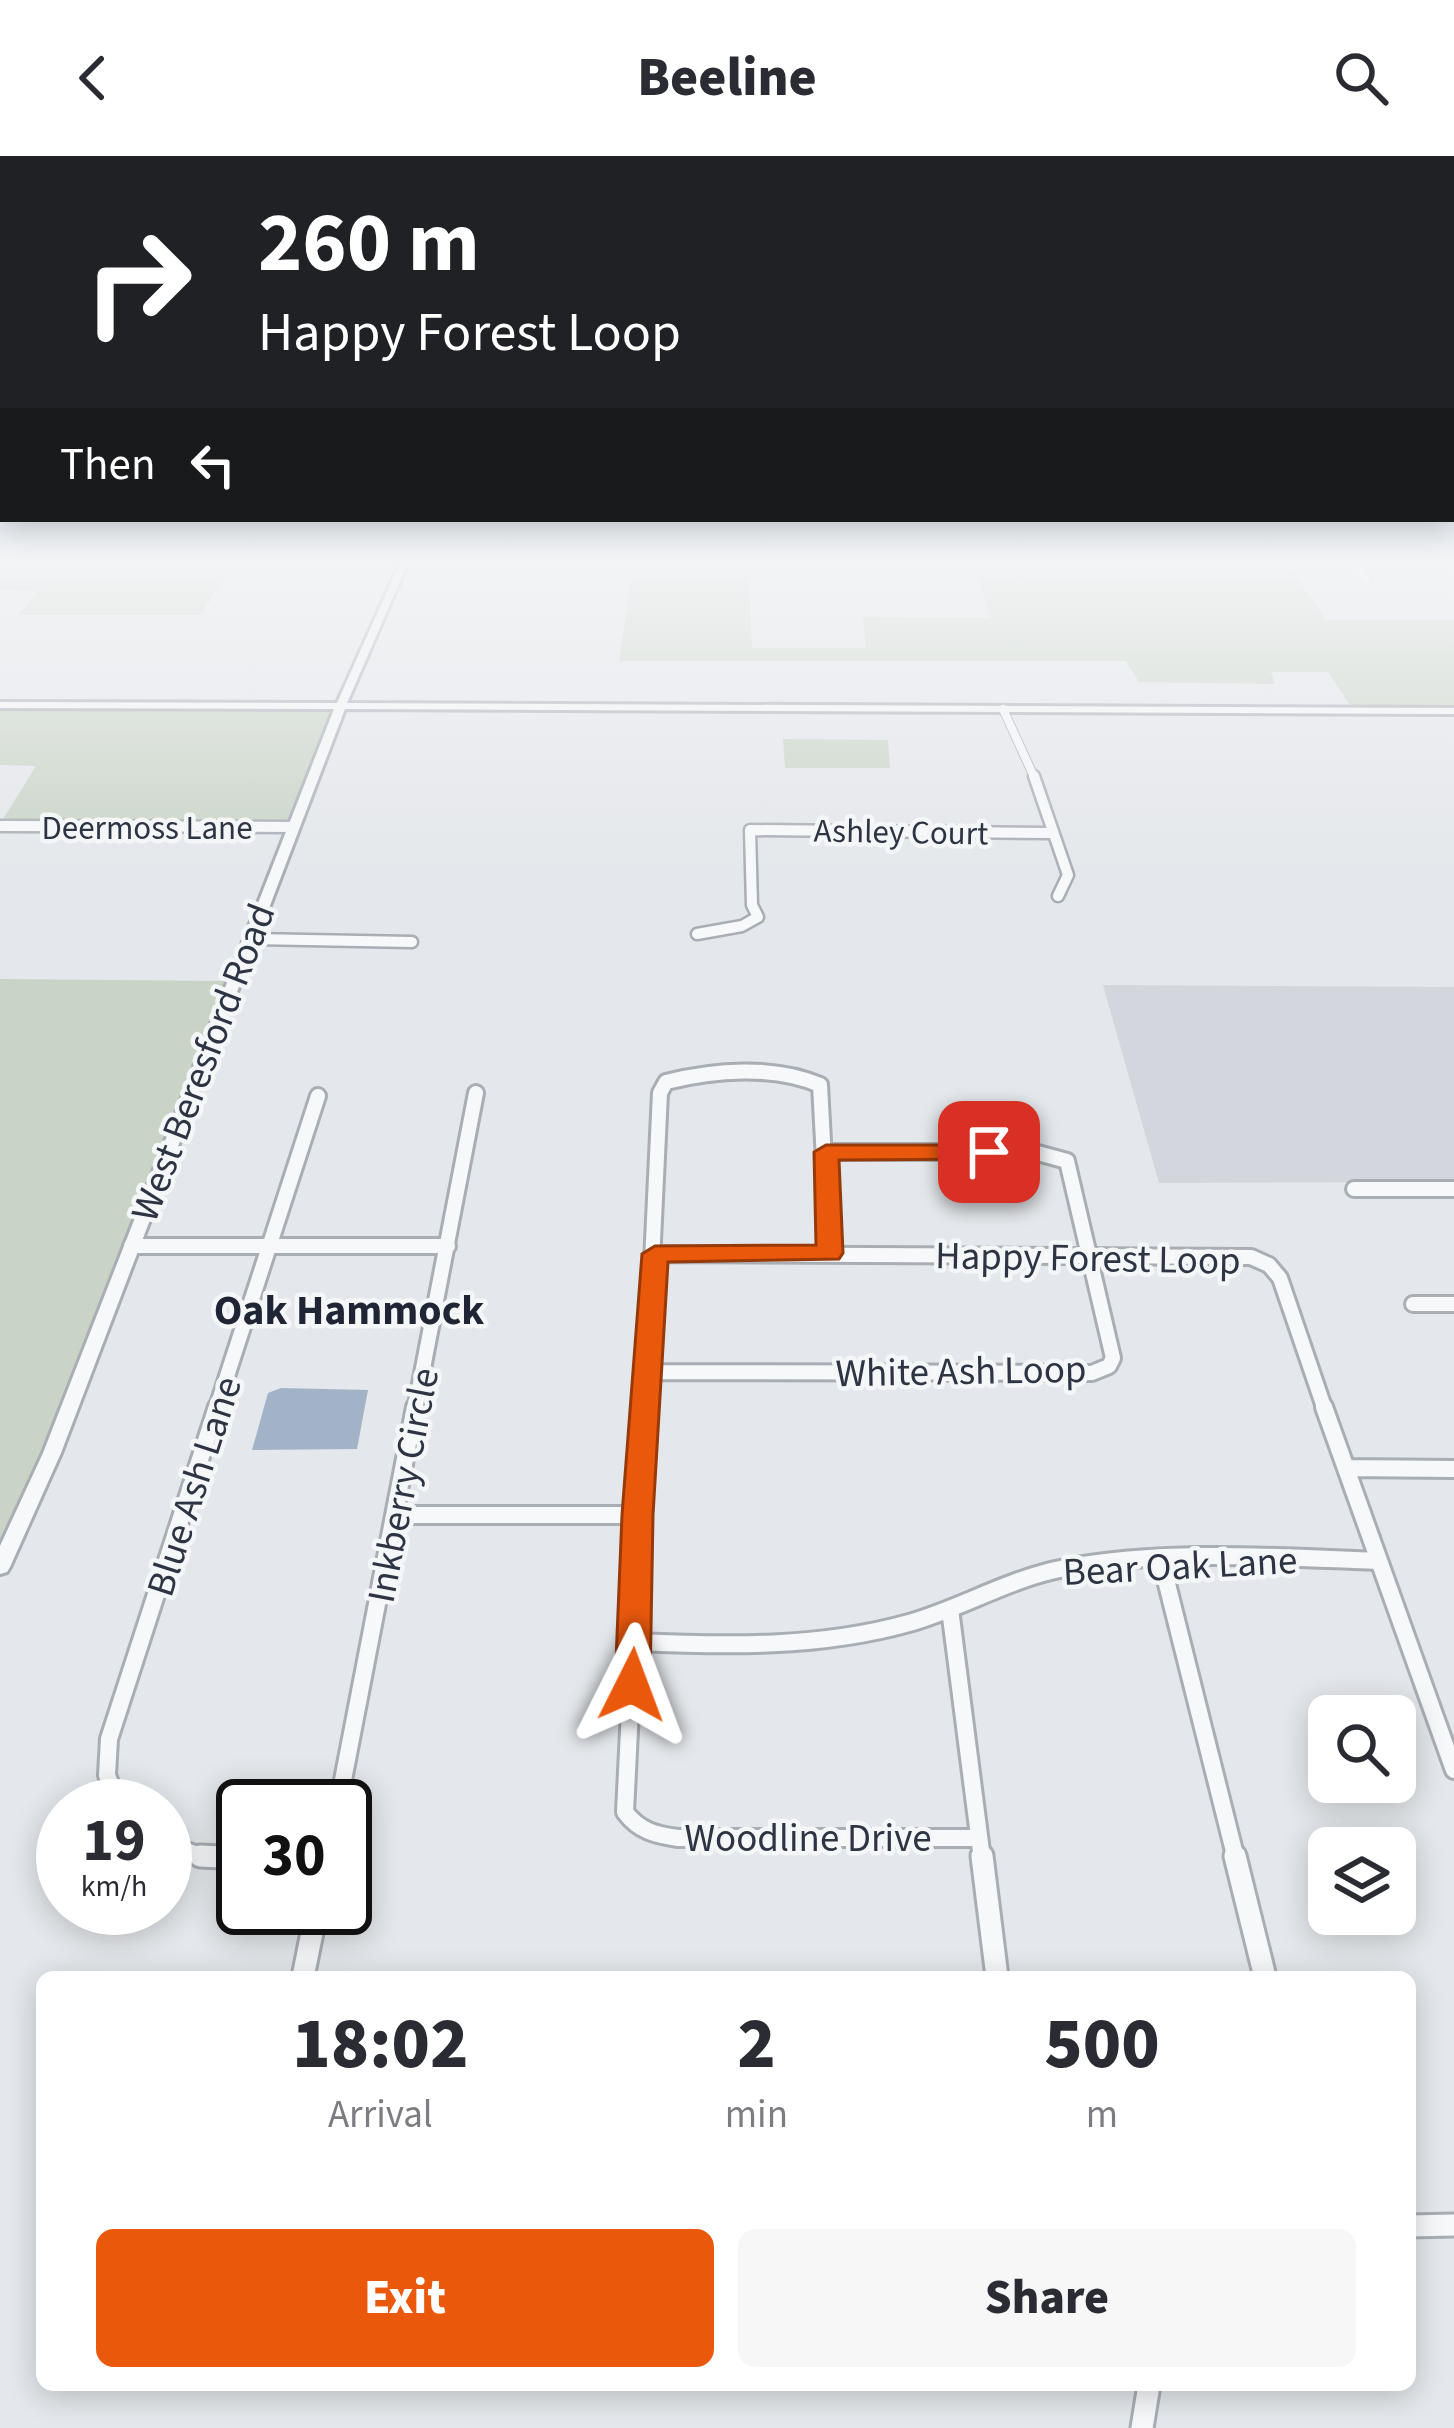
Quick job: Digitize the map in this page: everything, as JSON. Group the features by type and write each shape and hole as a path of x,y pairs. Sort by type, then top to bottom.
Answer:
{"street":[{"name":"West Beresford Road","path":"0,1567 52,1453 359,664"},
{"path":"0,705 1454,711"},
{"path":"1003,710 1043,796 1068,875 1058,896"},
{"name":"Deermoss Lane","path":"0,826 293,827"},
{"name":"Ashley Court","path":"697,934 742,926 758,916 752,905 751,830 1051,832"},
{"path":"249,939 412,942"},
{"name":"Woodline Drive","path":"830,1253 820,1085 809,1078 686,1076 667,1082 660,1093 625,1812 633,1824 651,1835 978,1838"},
{"name":"Inkberry Circle","path":"343,1779 476,1093"},
{"name":"Blue Ash Lane","path":"108,1779 109,1739 318,1096"},
{"name":"White Ash Loop","path":"648,1372 1092,1373 1108,1366 1113,1358 1067,1162 1053,1154 826,1152"},
{"path":"1354,1189 1454,1190"},
{"path":"131,1246 448,1246"},
{"name":"Happy Forest Loop","path":"655,1254 1220,1254 1270,1264 1280,1278 1376,1561 1454,1769"},
{"path":"1413,1304 1454,1304"},
{"path":"1346,1468 1454,1469"},
{"path":"397,1515 637,1515"},
{"path":"1161,1560 1263,1971"},
{"name":"Bear Oak Lane","path":"636,1642 782,1646 838,1640 950,1609 1022,1577 1116,1561 1376,1561"},
{"path":"950,1609 996,1971"},
{"path":"304,1971 312,1935"},
{"path":"1416,2226 1454,2225"},
{"path":"1142,2428 1148,2391"}],"shaded area":[{"path":"1103,985 1454,987 1454,1182 1159,1183"}],"green space":[{"path":"1128,664 1454,664 1454,709 1352,708 1328,672 1271,672 1275,684 1139,682"},
{"path":"0,707 334,709 289,825 0,824 36,766 0,765"},
{"path":"783,739 888,740 890,768 785,768"},
{"path":"0,979 227,981 43,1453 0,1546"}],"water":[{"path":"281,1388 368,1390 357,1449 252,1450 268,1393"}],"district":[{"name":"Oak Hammock","path":"349,1309"}],"route":[{"path":"632,1685 637,1515 655,1254 830,1253 826,1152 989,1152"}]}
